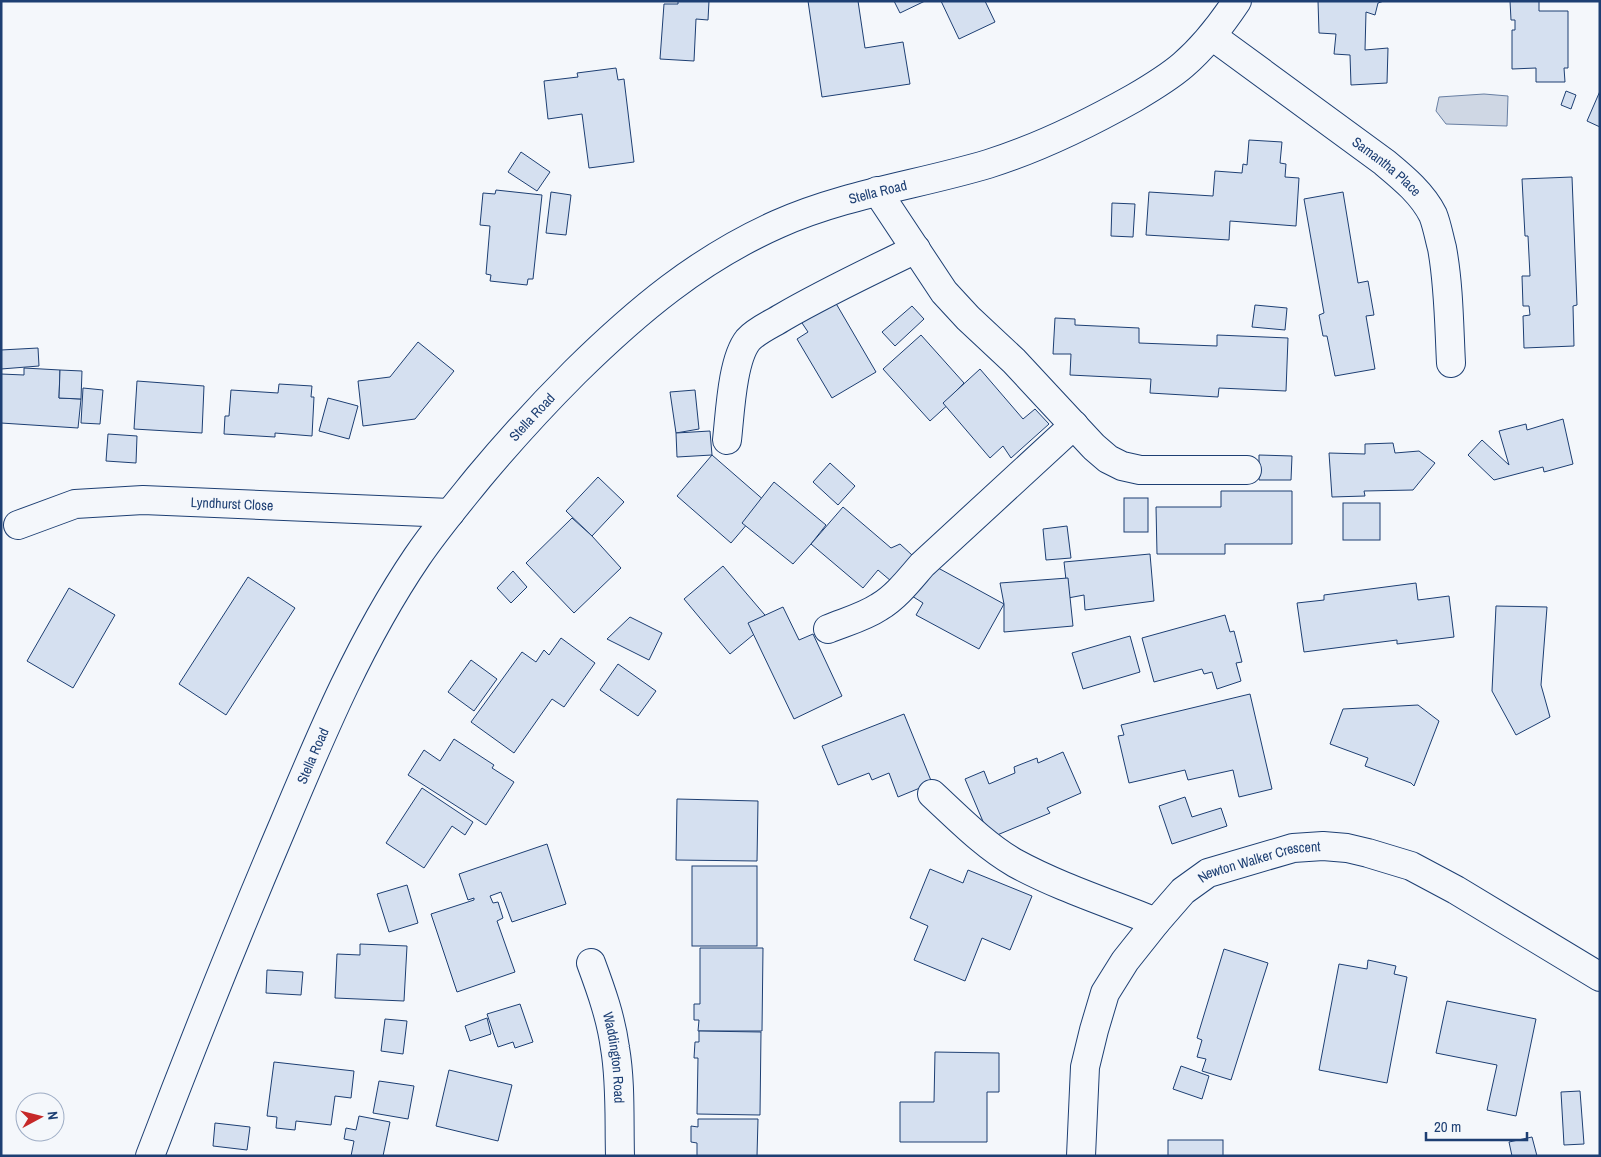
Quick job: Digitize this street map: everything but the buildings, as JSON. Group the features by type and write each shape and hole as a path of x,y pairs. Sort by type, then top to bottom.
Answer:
{"street":[{"name":"Stella Road","path":"150,1156 210,1000 318,738 380,617 416,558 450,513 538,408 614,334 700,265 777,224 821,207 989,163 1040,145 1098,118 1167,78 1185,64 1212,36 1237,1"},
{"name":"Samantha Place","path":"1212,36 1384,162 1404,178 1418,193 1432,214 1439,234 1445,263 1449,304 1451,363"},
{"path":"877,191 944,292 968,318 1014,361 1094,447 1108,459 1122,466 1140,470 1247,470"},
{"path":"727,440 734,380 740,356 748,340 764,328 810,301 916,249"},
{"path":"828,629 864,615 880,607 891,598 922,565 1074,425"},
{"name":"Lyndhurst Close","path":"18,525 75,504 143,500 450,513"},
{"path":"932,794 984,842 1014,862 1051,880 1156,922"},
{"name":"Newton Walker Crescent","path":"1082,1156 1085,1067 1105,994 1125,961 1156,922 1183,891 1208,873 1293,848 1323,846 1347,848 1368,853 1411,866 1456,890 1600,977"},
{"name":"Waddington Road","path":"591,962 606,1006 615,1048 619,1091 620,1156"}],"shaded area":[{"path":"1484,94 1508,96 1507,126 1446,124 1436,111 1439,97"}]}
